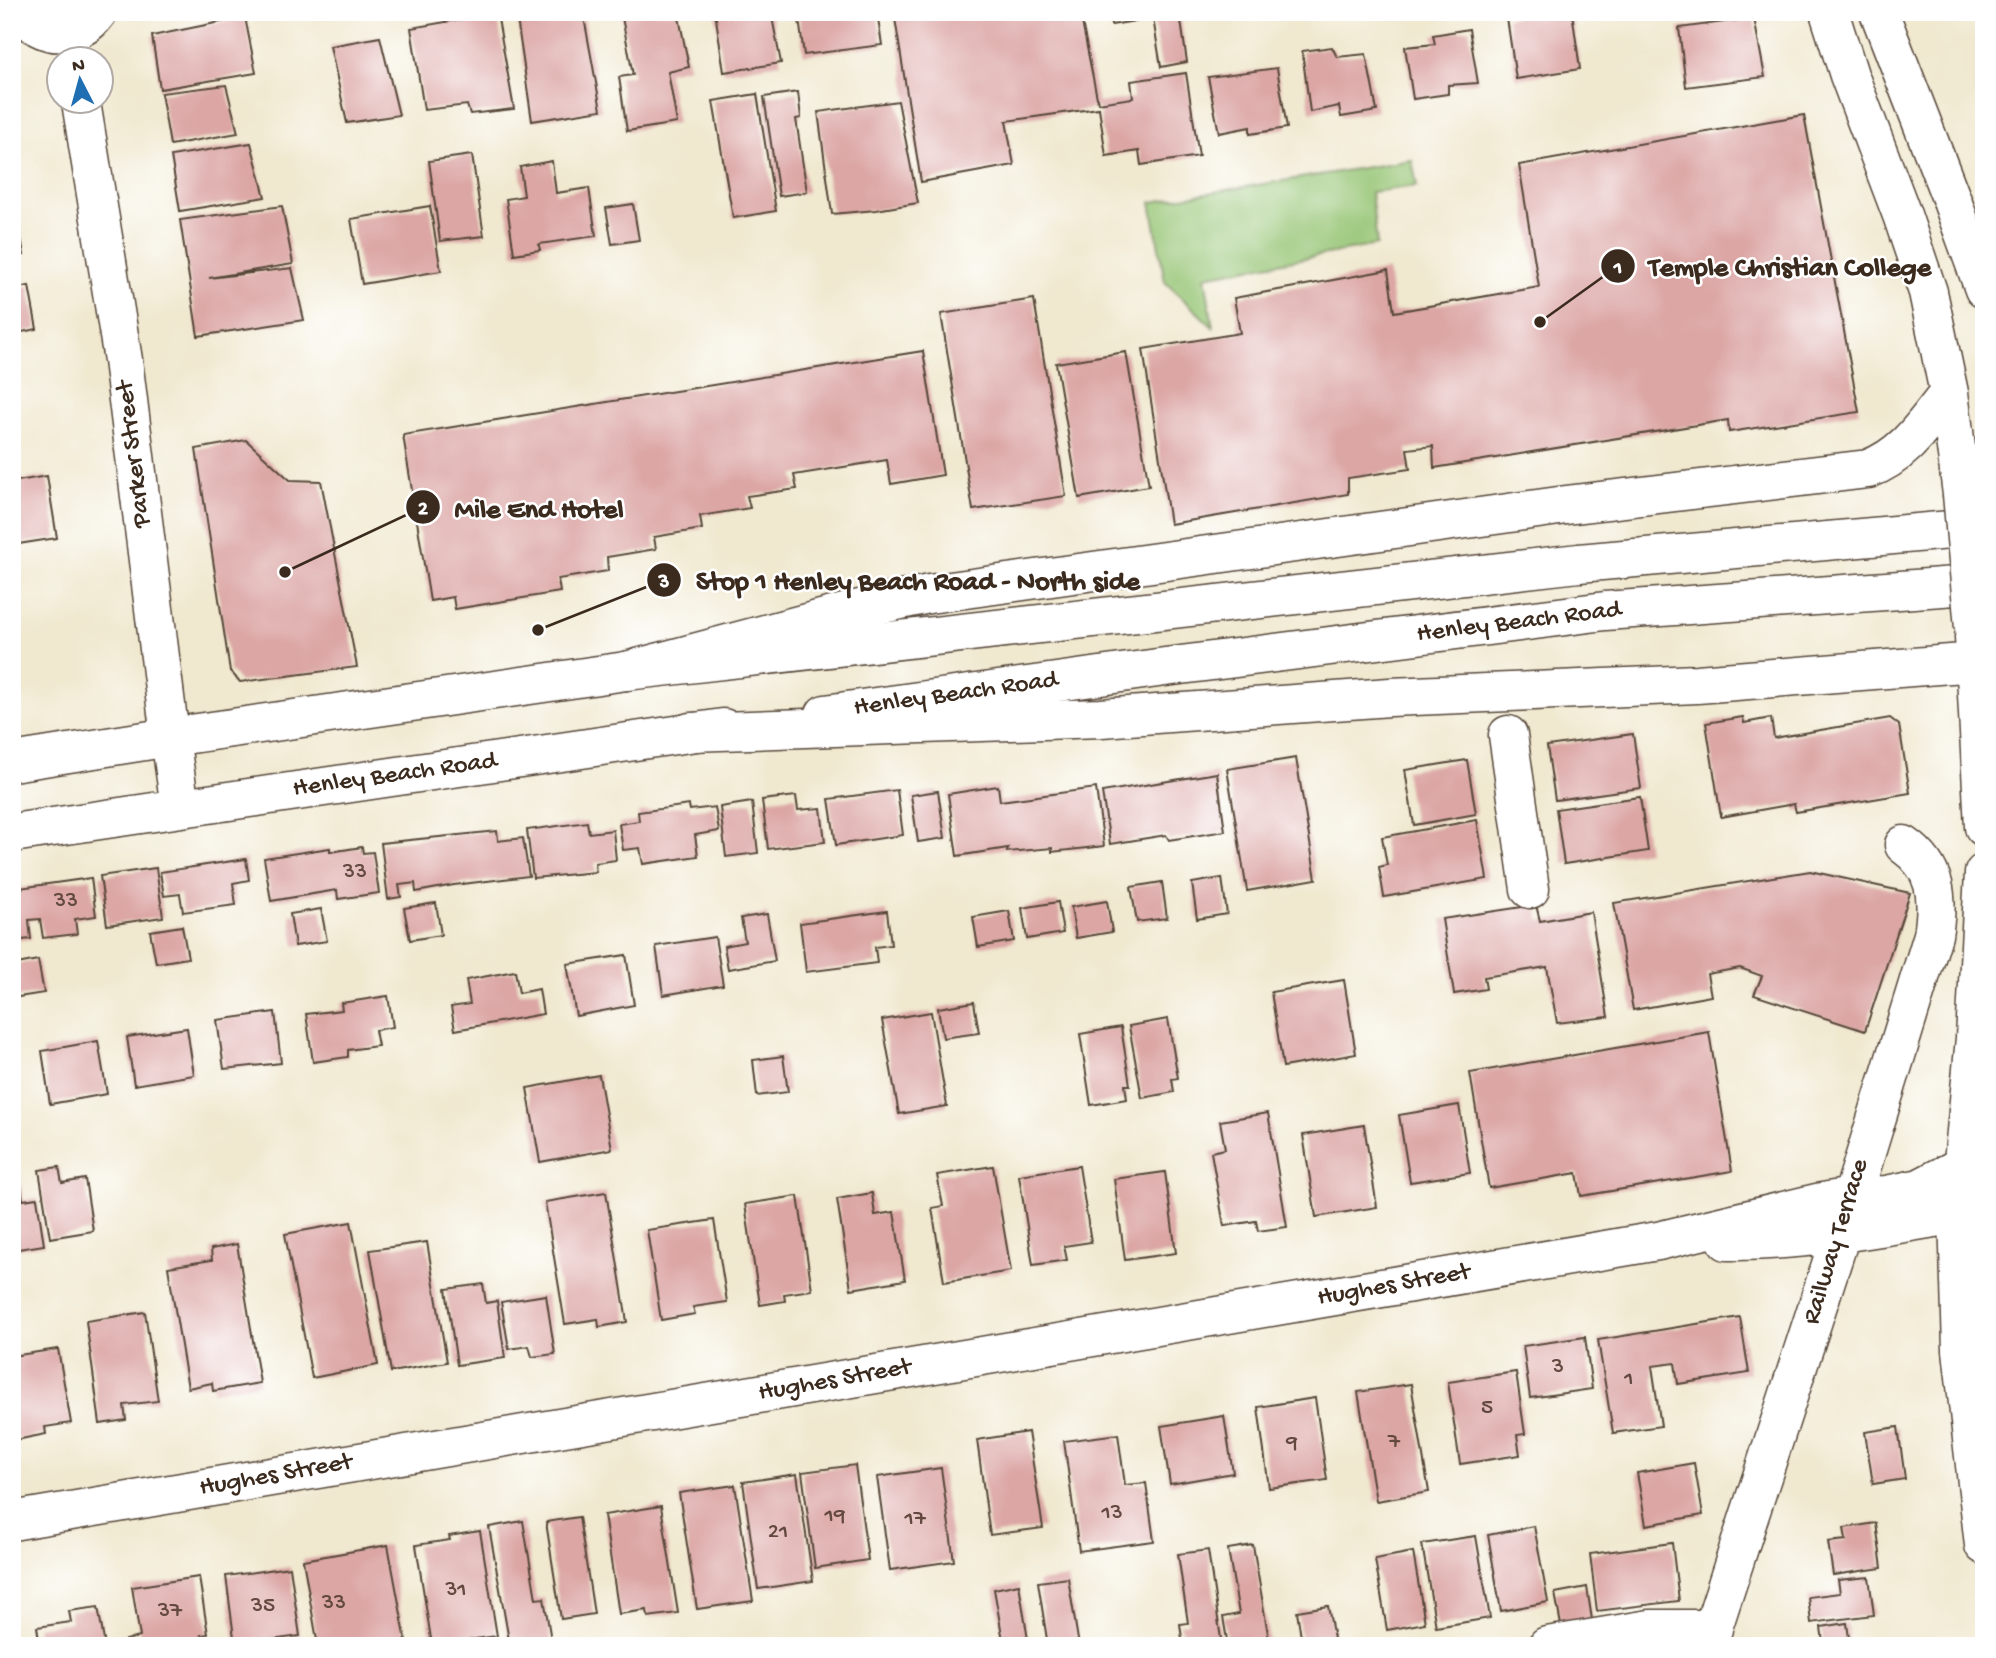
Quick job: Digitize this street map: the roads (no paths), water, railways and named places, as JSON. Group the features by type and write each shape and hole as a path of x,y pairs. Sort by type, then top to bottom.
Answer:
{"main road":[{"path":"22,12 31,23 53,33 80,35"},
{"path":"1829,12 1849,75 1928,292 1949,393 1978,650 1984,827"},
{"path":"1879,12 1984,289"},
{"name":"Parker Street","path":"83,116 123,360 180,807"},
{"path":"626,671 855,610 929,594 1566,505 1868,469 1884,463 1910,443 1949,393"},
{"name":"Henley Beach Road","path":"12,762 626,671 1579,563 1984,527"},
{"name":"Henley Beach Road","path":"12,833 690,732 1166,667 1591,613 1984,584"},
{"path":"690,732 1101,718 1390,697 1697,684 1978,650"},
{"path":"1508,735 1530,889"},
{"name":"Railway Terrace","path":"1710,1638 1841,1234 1933,935 1937,901 1930,874 1921,860 1904,845"},
{"path":"1984,873 1975,1038 1962,1166 1971,1209 1962,1350 1984,1545"},
{"name":"Hughes Street","path":"12,1521 1658,1241 1794,1208 1920,1188 1962,1166"},
{"name":"Hughes Street","path":"1658,1241 1760,1241 1841,1234 1971,1209"},
{"path":"1547,1646 1650,1629 1710,1638"}],"place":[{"name":"Temple Christian College","path":"1540,322"},
{"name":"Mile End Hotel","path":"285,572"},
{"name":"Stop 1 Henley Beach Road - North side","path":"538,630"}]}
